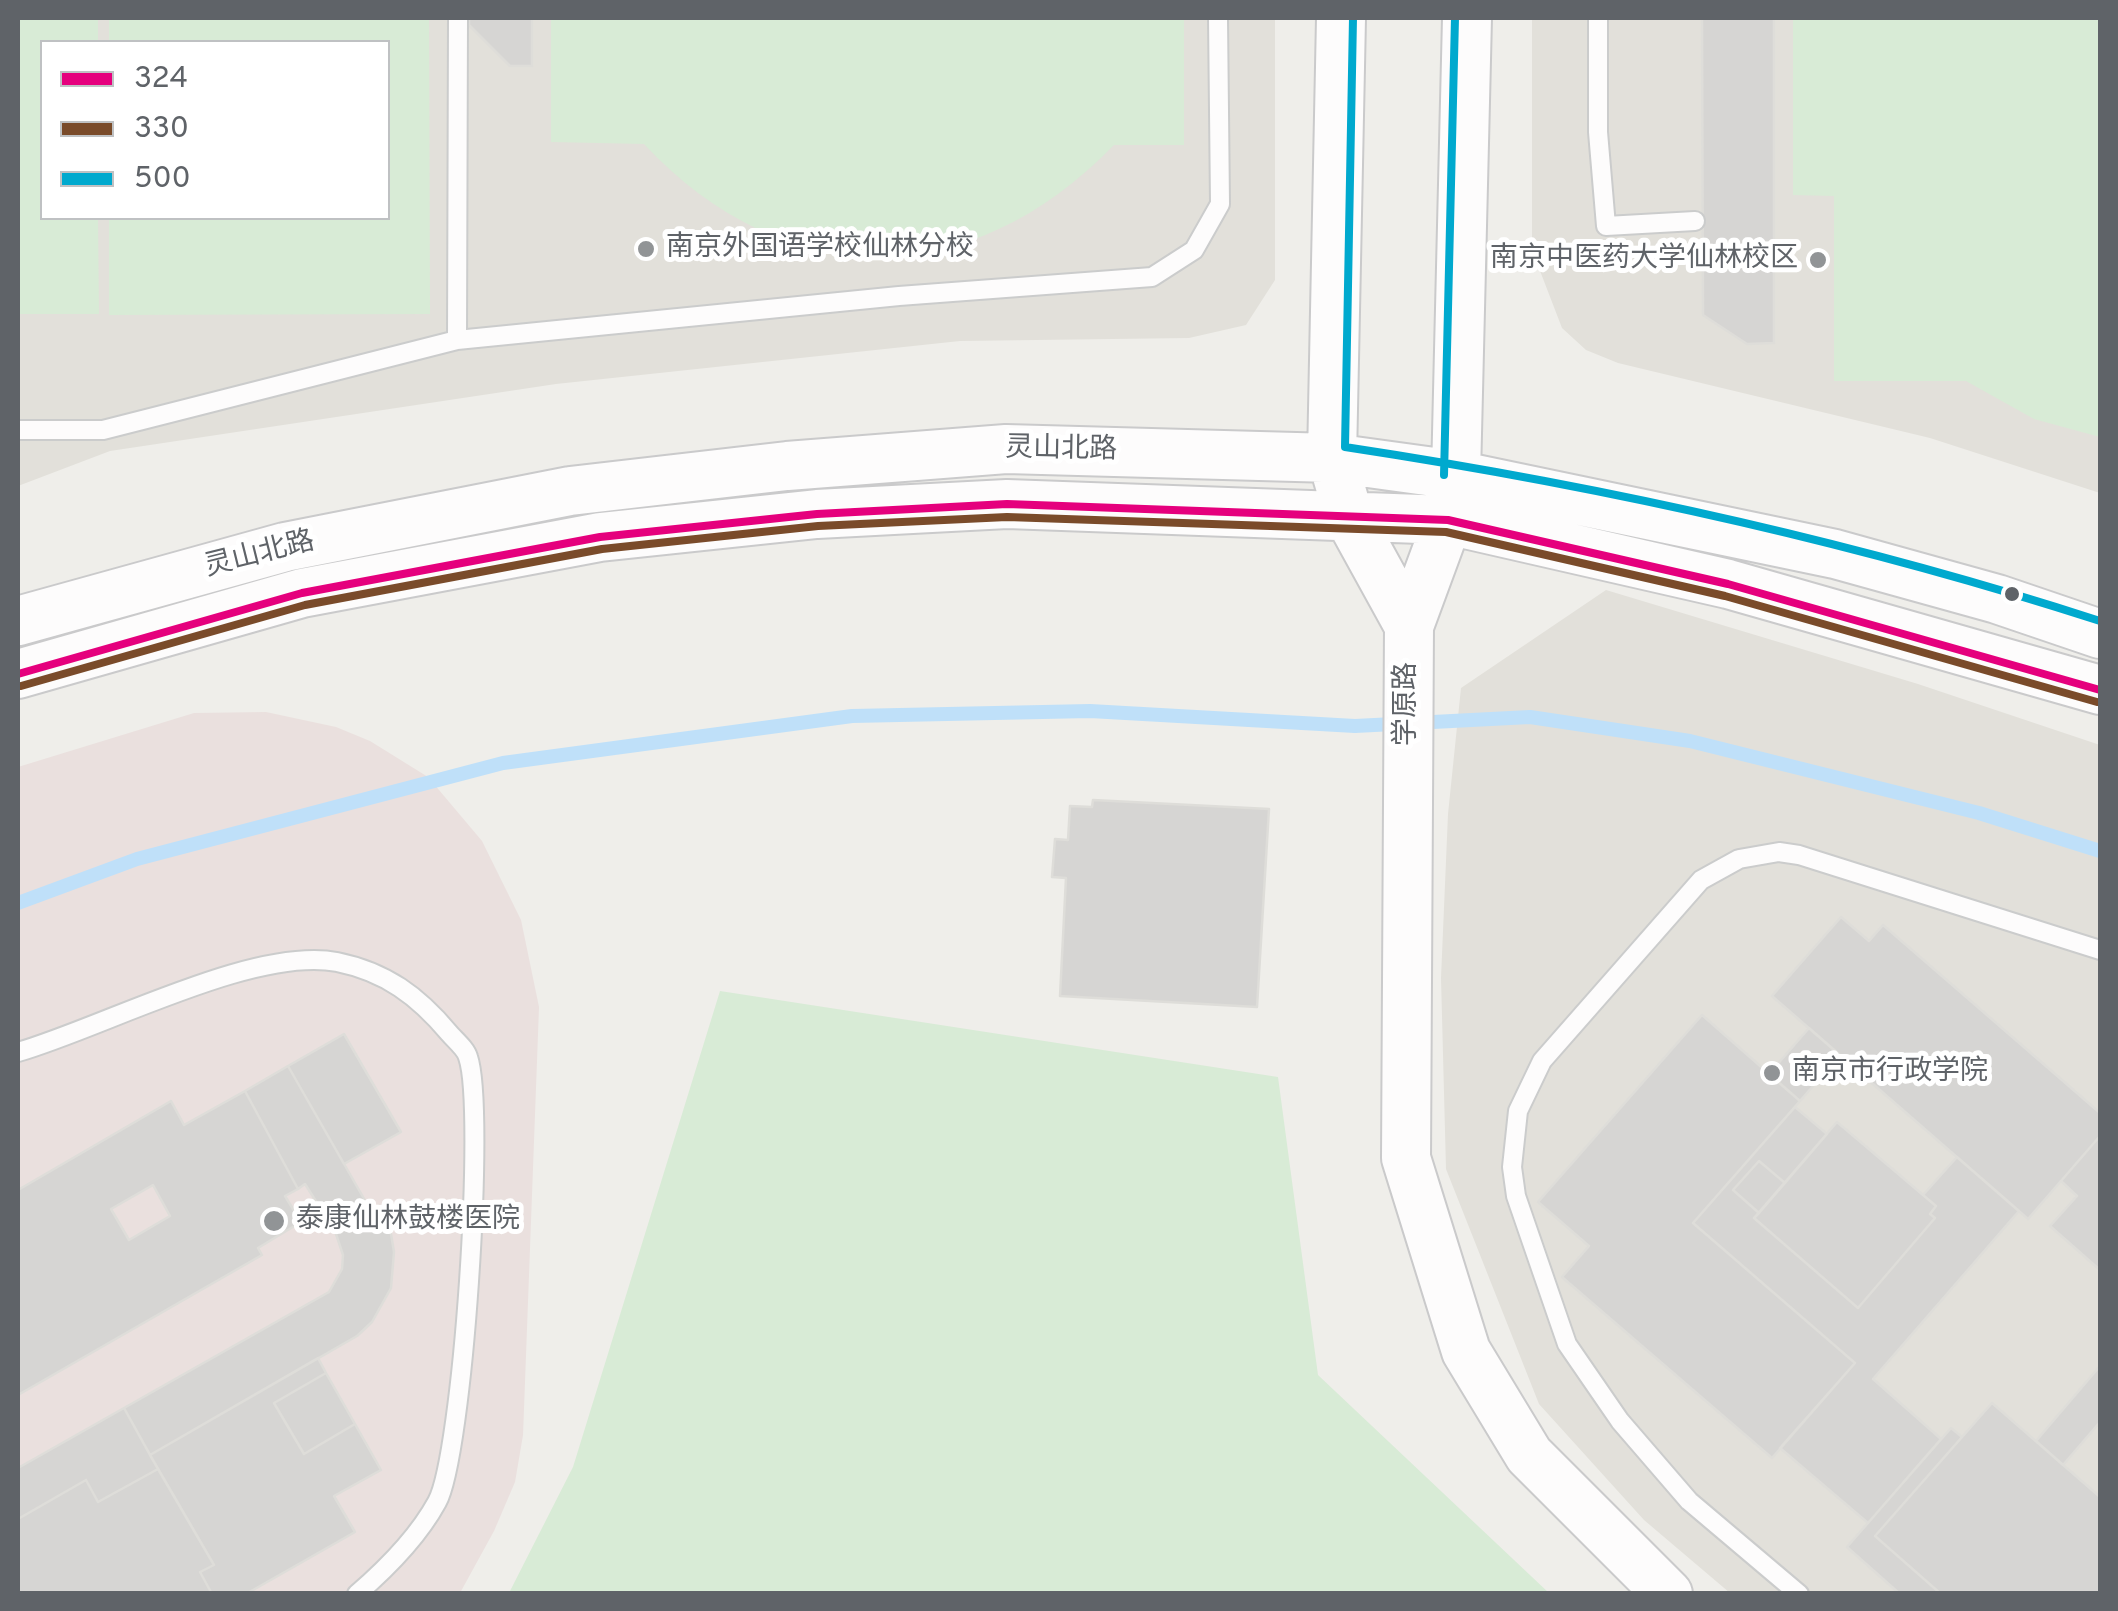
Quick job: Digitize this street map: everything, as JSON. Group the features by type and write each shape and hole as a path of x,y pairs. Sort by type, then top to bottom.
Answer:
{"main road":[{"name":"学原路","path":"1341,18 1332,458 1349,517 1408,626"},
{"name":"学原路","path":"1467,18 1452,498 1408,626 1406,1158 1466,1351 1530,1455 1668,1594"},
{"name":"灵山北路","path":"18,621 285,548 570,491 787,466 1006,449 1332,458 1728,584 2100,690"},
{"name":"灵山北路","path":"18,674 302,593 600,537 817,514 1006,504 1349,517 1452,498 1836,554 1996,599 2100,634"}],"lane":[{"path":"457,340 458,18"},
{"path":"18,430 103,430 457,340 899,296 1152,277 1194,250 1220,204 1218,18"},
{"path":"1598,18 1598,132 1606,226 1695,221"},
{"path":"1799,1594 1688,1501 1620,1422 1567,1344 1516,1196 1513,1138 1528,1085 1542,1061 1701,880 1729,863 1759,854 1800,854 2100,950"},
{"path":"18,1052 232,975 286,962 334,962 392,979 428,1009 468,1056 475,1164 458,1406 438,1500 405,1544 357,1594"}],"shaded area":[{"name":"南京外国语学校仙林分校","path":"18,18 1275,18 1275,280 1246,325 1189,338 960,341 556,384 110,451 18,486"},
{"name":"南京中医药大学仙林校区","path":"1532,18 2100,18 2100,493 1930,438 1618,363 1586,350 1562,328 1532,250"},
{"name":"南京市行政学院","path":"1606,590 1918,684 2100,745 2100,1593 1730,1593 1644,1520 1539,1404 1446,1169 1441,978 1448,814 1461,688"},
{"name":"泰康仙林鼓楼医院","path":"266,712 336,727 370,741 428,777 482,841 521,920 539,1007 523,1435 515,1482 460,1593 18,1594 18,767 194,713"}],"green space":[{"path":"18,18 98,18 98,40 40,40 40,220 98,220 99,314 18,314"},
{"path":"109,18 429,18 430,314 109,315 109,220 390,220 390,40 109,40"},
{"path":"551,18 1184,18 1184,145 1114,145 1059,194 1000,229 940,250 878,257 817,250 757,229 699,193 644,144 551,142"},
{"path":"1793,18 2100,18 2100,437 2034,419 1966,381 1834,381 1834,196 1793,195"},
{"path":"720,991 1278,1077 1318,1375 1549,1593 509,1593 573,1467"}],"building":[{"path":"469,18 532,18 532,66 510,66 469,25"},
{"path":"1702,18 1774,18 1774,343 1747,344 1703,315"},
{"path":"1093,800 1269,809 1257,1007 1060,996 1066,878 1052,877 1055,839 1068,840 1070,806 1092,807"},
{"path":"1841,917 1869,941 1883,925 2100,1113 2100,1136 2028,1219 1772,996"},
{"path":"1702,1015 1800,1101 1693,1223 1855,1363 1772,1458 1562,1277 1589,1246 1538,1202"},
{"path":"1809,1028 1840,1055 1800,1101 1769,1074"},
{"path":"344,1034 401,1132 344,1164 288,1066"},
{"path":"288,1066 367,1204 372,1201 391,1234 391,1288 372,1322 357,1336 150,1455 124,1408 329,1292 342,1269 343,1255 335,1231 305,1184 298,1189 245,1091"},
{"path":"245,1091 298,1189 285,1196 301,1222 258,1248 262,1255 18,1395 18,1190 171,1101 184,1125","holes":["153,1185 170,1216 129,1240 111,1209"]},
{"path":"1795,1107 1827,1134 1785,1183 1759,1161 1733,1190 1759,1213 1754,1218 1858,1308 1935,1218 1930,1214 1936,1206 1923,1195 1957,1157 2019,1211 1873,1379 1941,1439 1868,1523 1780,1448 1855,1363 1693,1223"},
{"path":"1837,1122 1936,1206 1930,1214 1935,1218 1858,1308 1754,1218"},
{"path":"2100,1136 2100,1270 2050,1226 2077,1196 2061,1181"},
{"path":"1759,1161 1785,1183 1759,1213 1733,1190"},
{"path":"318,1358 326,1373 274,1403 304,1454 355,1424 381,1470 334,1496 355,1532 246,1594 212,1594 200,1572 214,1565 150,1455"},
{"path":"2100,1366 2100,1422 2063,1465 2036,1441"},
{"path":"326,1373 355,1424 304,1454 274,1403"},
{"path":"1992,1403 2100,1497 2100,1594 1941,1594 1875,1536"},
{"path":"124,1408 158,1469 98,1502 86,1480 18,1519 18,1468"},
{"path":"1951,1428 1962,1437 1875,1536 1941,1594 1900,1594 1847,1547"},
{"path":"158,1469 214,1565 200,1572 212,1594 18,1594 18,1519 86,1480 98,1502"}],"waterway":[{"path":"18,903 137,859 503,763 852,716 1090,711 1355,726 1530,717 1690,741 1979,813 2100,851"}],"transit line":[{"name":"500","path":"1353,18 1345,447 1537,479 1726,519 1914,566 2100,621"},
{"name":"500","path":"1444,475 1455,18"},
{"name":"324","path":"18,674 302,593 600,537 817,514 1007,504 1448,520 1728,584 2100,690"},
{"name":"330","path":"21,686 305,605 602,549 818,526 1007,517 1446,532 1725,596 2097,702"}],"place":[{"name":"南京外国语学校仙林分校","path":"646,249"},
{"name":"南京中医药大学仙林校区","path":"1818,260"},
{"name":"南京市行政学院","path":"1772,1073"},
{"name":"泰康仙林鼓楼医院","path":"274,1221"}]}
